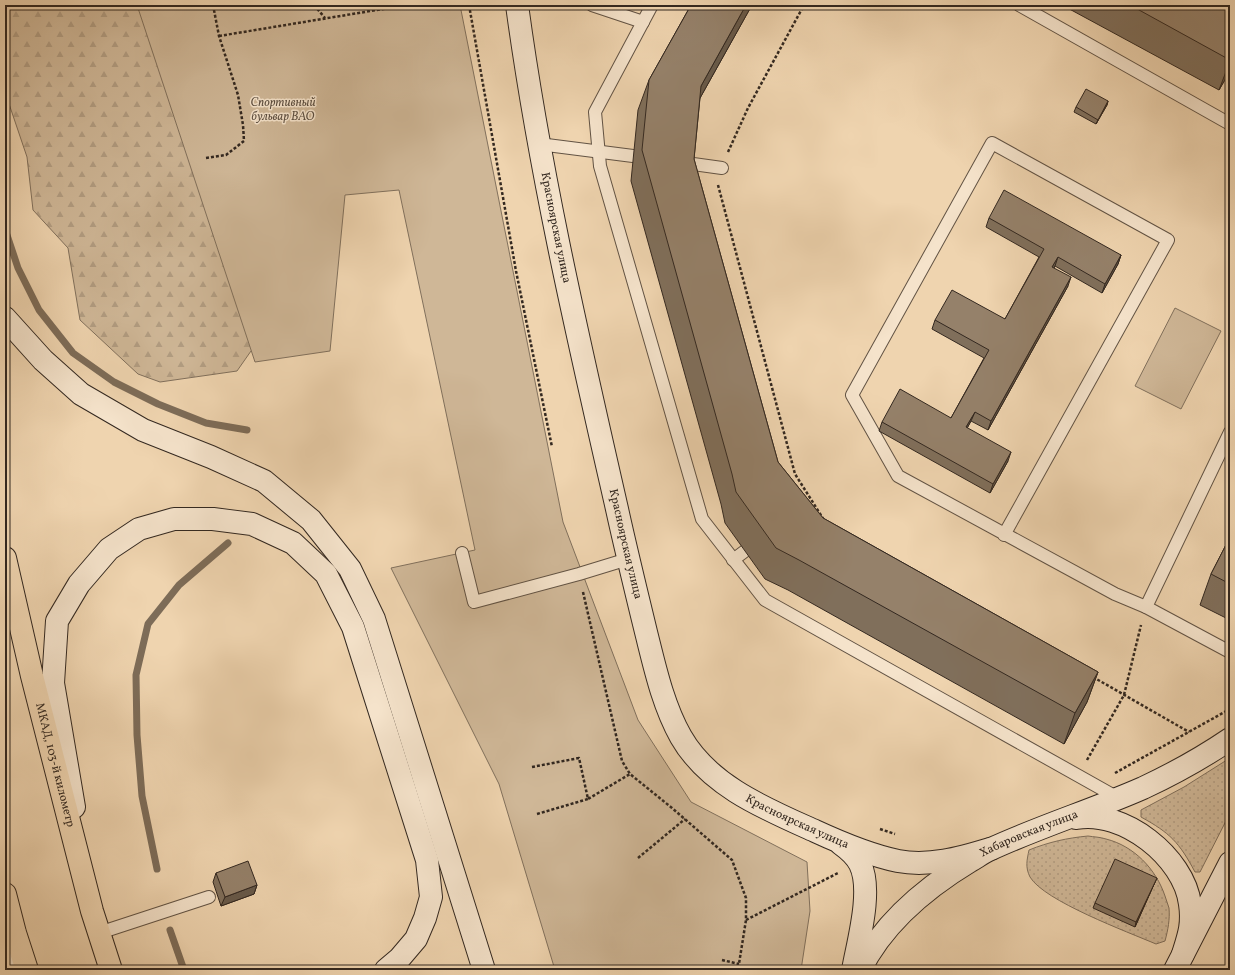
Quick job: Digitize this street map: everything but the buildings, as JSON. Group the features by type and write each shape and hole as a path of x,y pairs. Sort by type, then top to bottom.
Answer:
{"highway":[{"name":"МКАД, 103-й километр","path":"5,558 32,676 92,911 111,970"},
{"path":"5,894 15,933 27,970"}],"main road":[{"name":"Красноярская улица","path":"517,5 539,144 569,298 628,559 656,672 669,711 682,739 700,762 721,780 747,798 784,817 862,850 898,861 922,863 952,860 990,849"},
{"path":"5,318 43,360 81,394 143,430 211,456 264,481 311,520 350,569 374,619 484,970"},
{"path":"92,911 53,683 57,621 79,584 109,549 139,529 174,519 213,519 252,524 293,543 326,574 353,628 427,860 431,897 425,918 416,939 399,959 386,970"},
{"name":"Хабаровская улица","path":"860,970 874,945 893,922 919,897 952,872 990,849 1142,788 1182,769 1230,739"},
{"path":"1059,821 1082,817 1105,818 1131,827 1165,854 1182,877 1190,902 1191,930 1179,962"},
{"path":"833,839 848,849 860,864 864,878 865,900 853,970"},
{"path":"1179,962 1230,863"},
{"path":"5,944 19,970"}],"lane":[{"path":"592,5 607,7 643,22"},
{"path":"652,5 595,112 597,152 702,519 765,600 1118,798"},
{"path":"1019,5 1230,124"},
{"path":"1004,535 1168,240 992,143 852,395 898,476 1004,535 1115,594 1146,607 1230,652"},
{"path":"539,144 633,156"},
{"path":"686,163 722,168"},
{"path":"1146,607 1230,432"},
{"path":"733,560 745,551"},
{"path":"462,553 474,602 579,574 628,559"},
{"path":"99,933 209,897"}],"path":[{"path":"206,158 226,155 244,141 238,96 219,36 213,5"},
{"path":"314,5 325,19"},
{"path":"219,36 407,5"},
{"path":"469,5 516,271 552,447"},
{"path":"579,574 622,761 630,774 732,860 746,898 746,920 738,970"},
{"path":"1078,775 1124,695 1146,607"},
{"path":"1094,784 1230,709"},
{"path":"532,767 579,758 588,799"},
{"path":"537,814 588,799 630,774"},
{"path":"638,858 685,819"},
{"path":"880,829 898,836"},
{"path":"834,868 839,873 841,879"},
{"path":"746,920 839,873"},
{"path":"722,960 739,964"}],"green space":[{"path":"5,5 307,5 310,342 251,351 237,371 160,382 138,374 80,320 68,248 33,210 27,157 5,92"},
{"name":"Спортивный бульвар ВАО","path":"137,5 460,5 563,522 638,720 691,802 807,862 810,911 801,970 555,970 499,784 391,568 475,550 399,190 345,195 330,351 255,362"},
{"path":"1175,308 1221,331 1181,409 1135,386"},
{"path":"1230,758 1230,813 1200,872 1195,872 1184,853 1173,839 1141,817 1141,810 1184,787"},
{"path":"1088,836 1104,838 1126,847 1143,860 1150,868 1161,886 1169,908 1165,941 1156,944 1069,906 1038,886 1030,877 1027,867 1029,850 1058,841"}],"waterway":[{"path":"5,229 18,268 39,310 73,353 114,382 158,404 206,423 247,430"},
{"path":"157,869 142,796 137,735 136,675 148,624 179,585 228,543"},
{"path":"170,930 184,970"}]}
